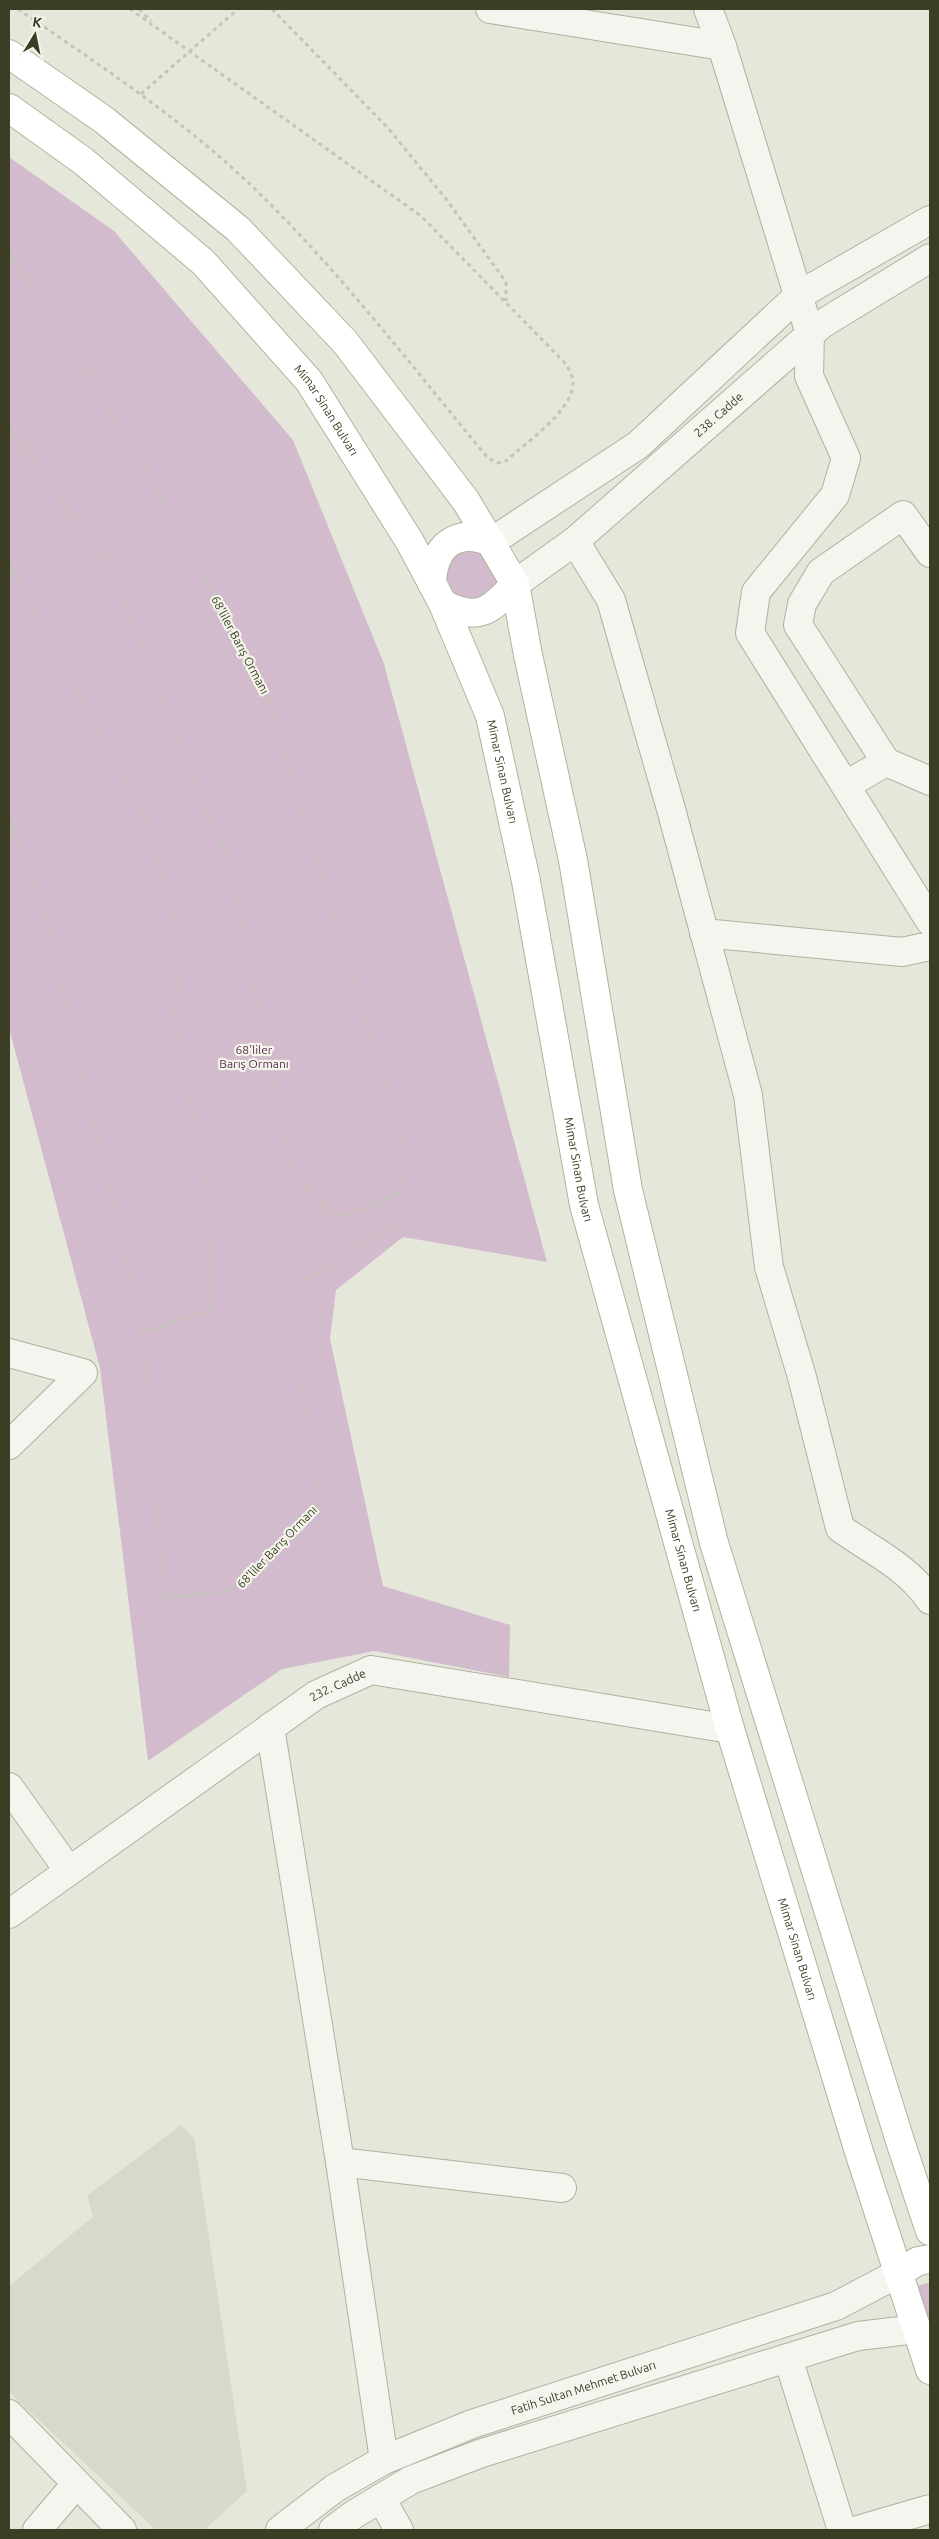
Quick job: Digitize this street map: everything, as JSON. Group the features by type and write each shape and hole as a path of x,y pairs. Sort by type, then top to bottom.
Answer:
{"main road":[{"path":"9,54 104,120 238,229 345,342 466,502 515,584 528,655 573,860 628,1190 714,1543 901,2144 930,2230"},
{"name":"Mimar Sinan Bulvarı","path":"9,108 83,161 204,262 309,381 410,542 437,594 490,716 526,880 584,1205 730,1729 860,2155 899,2273 924,2330 930,2370"},
{"path":"491,542 479,537 466,536 454,540 443,547 436,558 437,594 466,613 478,613 498,603 515,584"},
{"path":"899,2273 918,2261 930,2259"}],"street":[{"path":"490,9 722,46"},
{"path":"708,9 722,46 810,334 809,376 846,458 835,495 756,592 750,633 930,921"},
{"path":"491,542 638,445 798,295 930,220"},
{"name":"238. Cadde","path":"515,584 575,541 822,324 930,258"},
{"path":"930,554 904,515 821,572 802,604 798,625 886,762 930,781"},
{"path":"575,541 611,600 748,1096 770,1267 802,1377 840,1528 894,1561 921,1586 930,1600"},
{"path":"846,786 886,762"},
{"path":"704,933 902,952 930,946"},
{"path":"9,1353 83,1373 9,1445"},
{"name":"232. Cadde","path":"9,1914 316,1695 371,1670 730,1729"},
{"path":"270,1727 340,2162 384,2460"},
{"path":"9,1787 69,1871"},
{"path":"340,2162 562,2188"},
{"name":"Fatih Sultan Mehmet Bulvarı","path":"280,2530 335,2488 384,2460 472,2424 836,2306 899,2273"},
{"path":"334,2530 411,2480 482,2453 858,2336 924,2330"},
{"path":"788,2358 842,2530"},
{"path":"9,2414 122,2530"},
{"path":"37,2530 76,2484"},
{"path":"381,2498 399,2530"},
{"path":"858,2530 930,2509"}],"path":[{"path":"18,9 141,94 198,139 262,196 320,256 487,457 497,462 506,461 558,414 570,398 574,382 568,365 421,216 130,9"},
{"path":"139,9 154,25"},
{"path":"141,94 238,9"},
{"path":"272,9 388,128 446,199 506,282 506,301"},
{"name":"68'liler Barış Ormanı","path":"9,251 154,483 271,705 407,1158 391,1229 300,1283 299,1368 321,1502 238,1590 165,1597 143,1332 43,904 9,819"},
{"path":"9,427 112,570 200,796 232,866 292,1173 336,1217 399,1194"},
{"path":"9,564 148,824 183,946 174,1015 208,1191 211,1310 143,1332"}],"shaded area":[{"path":"181,2125 194,2138 247,2491 204,2530 156,2530 9,2392 9,2286 93,2217 87,2196"}],"green space":[{"name":"68'liler Barış Ormanı","path":"9,157 114,231 293,440 384,664 547,1262 403,1237 336,1290 330,1339 383,1586 510,1625 509,1677 375,1651 282,1669 148,1761 100,1368 9,1028"},
{"path":"467,549 484,551 499,580 497,588 484,600 458,598 449,584 447,570 449,564 459,553"},
{"path":"930,2282 930,2320 926,2321 914,2287"}]}
